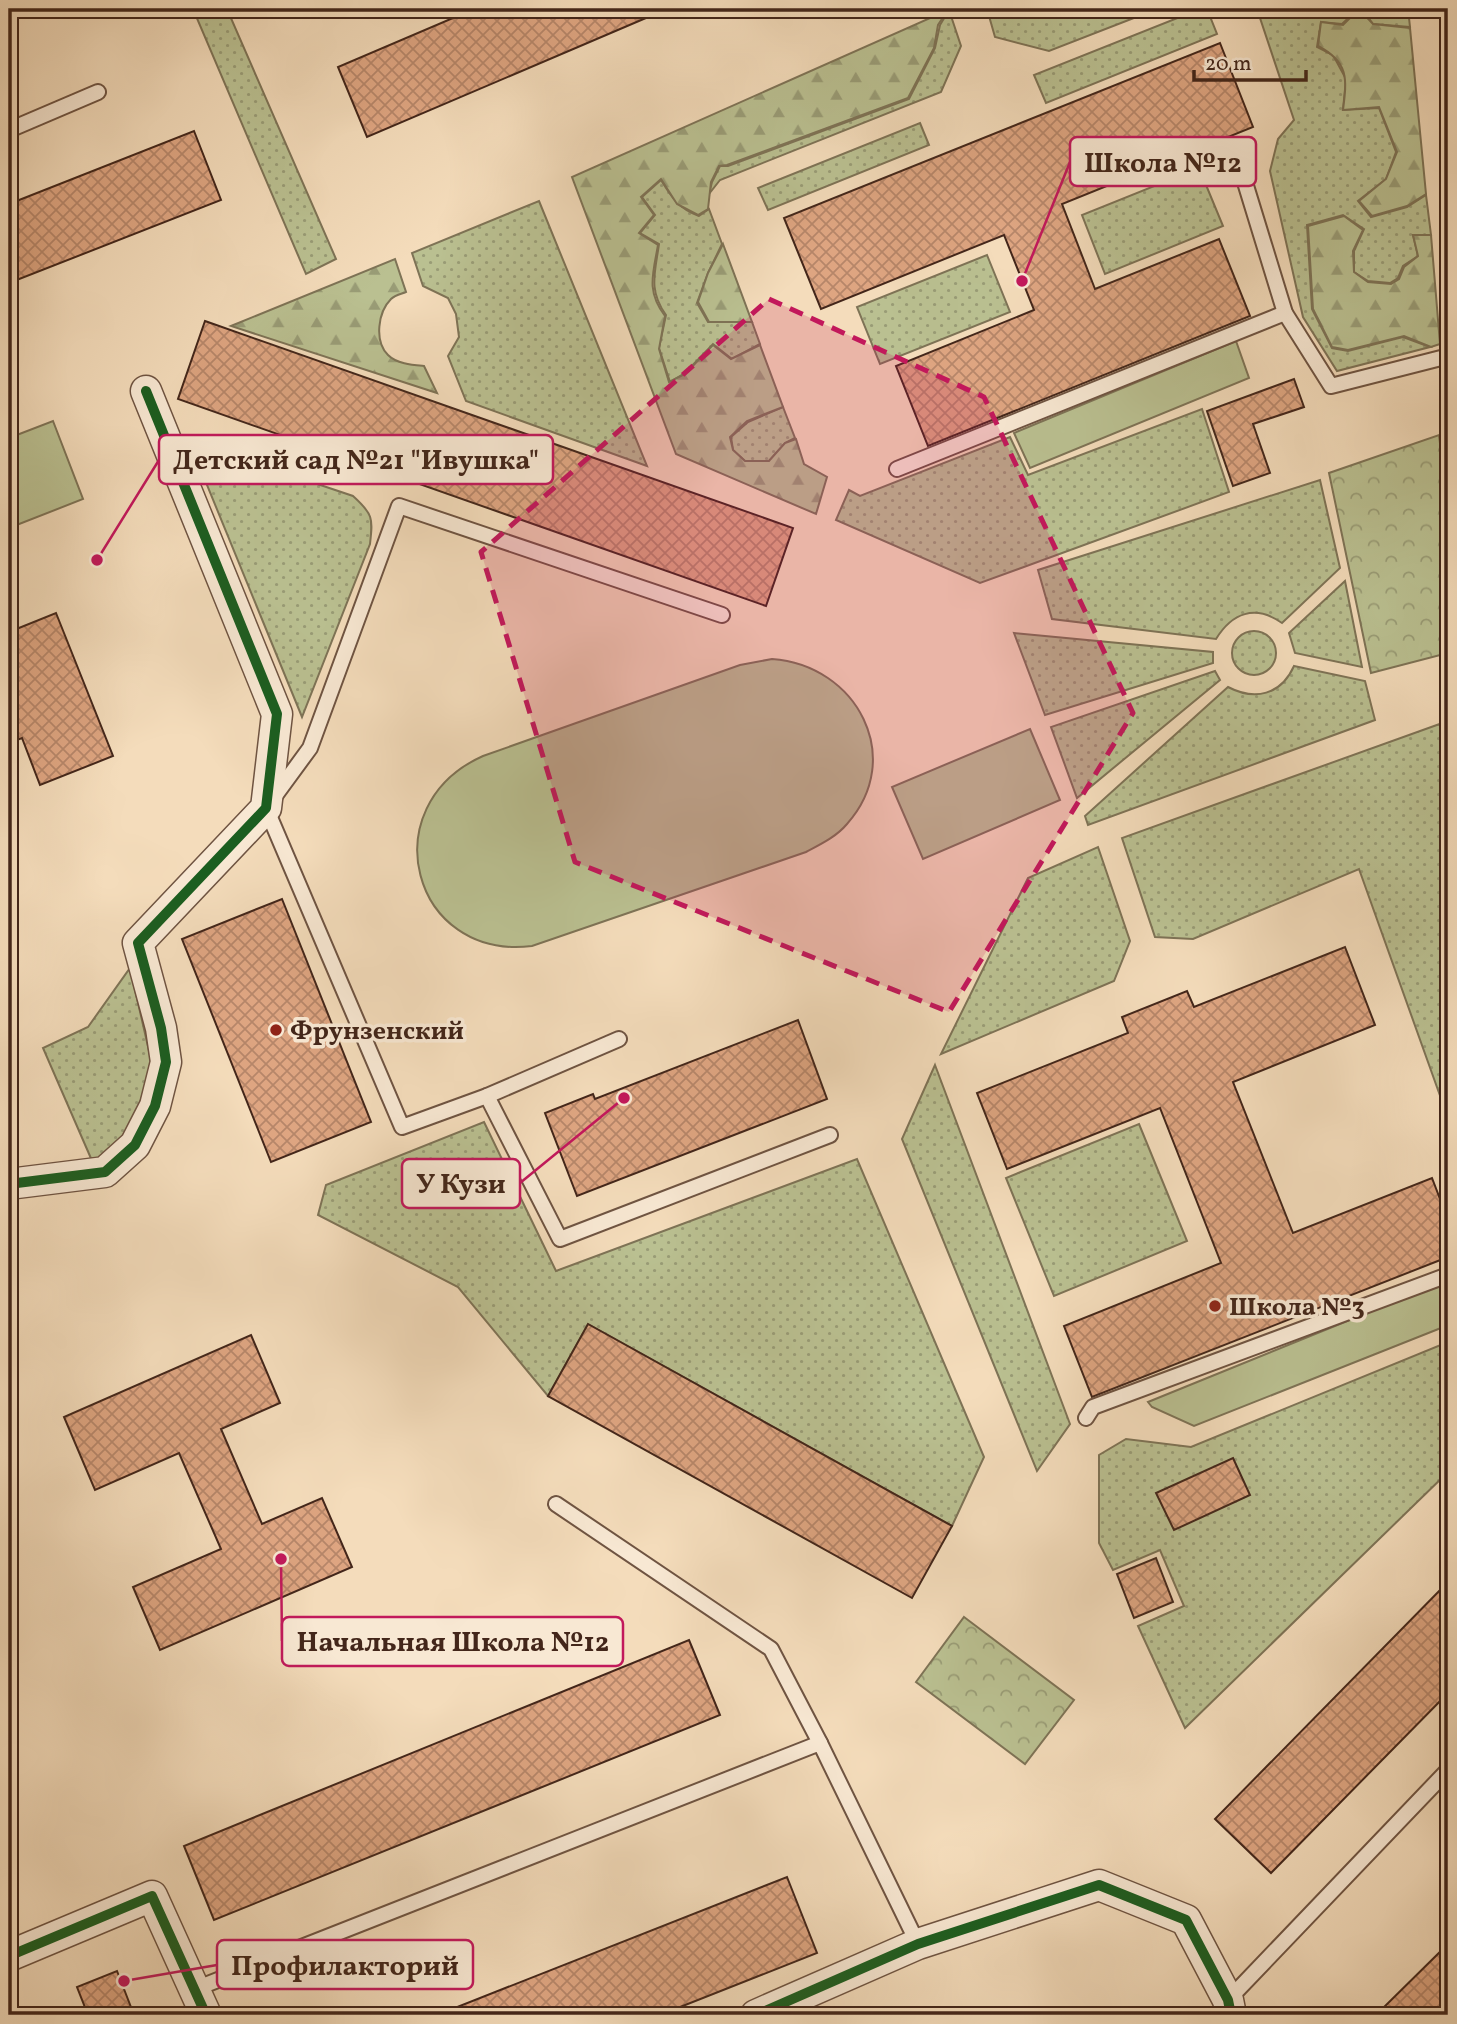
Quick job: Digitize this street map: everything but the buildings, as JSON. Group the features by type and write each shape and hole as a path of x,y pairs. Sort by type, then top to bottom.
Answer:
{"street":[{"path":"9,1184 105,1172 135,1145 155,1106 166,1062 162,1028 138,943 266,808 277,714 146,391"},
{"path":"756,2015 918,1944 1099,1885 1186,1920 1229,2008"},
{"path":"9,1956 152,1896 201,2002"}],"lane":[{"path":"9,130 98,92"},
{"path":"1236,153 1285,313 1331,386 1445,357 1448,359"},
{"path":"897,469 1285,313"},
{"path":"620,1039 487,1096 402,1127 266,808 310,748 399,506 722,615"},
{"path":"487,1096 560,1239 830,1135"},
{"path":"1086,1418 1093,1407 1448,1275"},
{"path":"556,1504 771,1649 918,1944"},
{"path":"201,2002 820,1743"},
{"path":"1229,2008 1448,1770"}],"highlighted area":[{"path":"769,299 984,397 1133,713 949,1012 575,862 481,552"}],"green space":[{"path":"193,9 227,9 336,259 306,274"},
{"path":"987,9 1157,9 1049,51 995,37"},
{"path":"1200,9 1207,9 1217,34 1046,103 1034,75"},
{"path":"1257,9 1358,9 1342,24 1321,22 1317,47 1333,55 1346,79 1343,110 1379,108 1396,152 1386,179 1358,201 1371,217 1407,207 1426,195 1431,235 1413,235 1418,256 1403,266 1398,278 1390,283 1368,281 1354,272 1354,251 1364,229 1343,215 1307,225 1312,309 1332,348 1348,351 1403,337 1430,347 1337,371 1303,317 1270,171 1278,139 1294,120"},
{"path":"1359,9 1373,24 1410,28 1426,194 1407,206 1372,216 1359,201 1386,179 1397,152 1379,107 1343,110 1344,72 1336,58 1318,46 1321,22 1343,25"},
{"path":"1362,9 1408,9 1410,27 1373,24"},
{"path":"948,10 938,25 934,48 908,98 719,166 711,182 708,209 698,215 677,204 661,179 641,197 654,215 639,233 658,245 652,282 655,298 665,316 659,349 669,382 685,374 713,345 731,359 760,345 783,407 747,421 730,437 733,450 745,461 769,461 785,443 796,439 804,464 827,477 816,514 676,454 572,177"},
{"path":"949,10 961,46 941,92 720,180 709,194 720,166 728,166 909,99 935,48 940,25"},
{"path":"920,123 929,145 768,210 758,188"},
{"path":"1199,168 1223,226 1105,274 1082,215"},
{"path":"661,180 686,210 699,216 709,209 722,244 697,303 708,322 752,322 760,344 732,359 713,344 685,373 670,382 659,348 666,315 655,289 659,244 640,233 655,215 642,197"},
{"path":"539,201 647,466 466,401 448,356 459,337 456,314 448,298 423,286 412,253"},
{"path":"1344,216 1363,230 1353,251 1354,272 1368,282 1391,284 1399,279 1404,267 1418,256 1413,235 1431,235 1440,344 1431,347 1404,336 1348,350 1332,347 1313,309 1308,226"},
{"path":"723,244 752,322 709,322 698,302 708,273"},
{"path":"987,255 1010,312 880,364 857,307"},
{"path":"395,259 406,292 393,298 383,311 379,327 381,342 388,355 396,360 424,366 437,393 231,326"},
{"path":"1236,341 1249,378 1030,468 1014,433"},
{"path":"783,407 795,438 785,443 769,461 745,461 733,450 731,437 748,422"},
{"path":"1202,409 1229,492 980,583 836,520 849,490 860,496 1010,437 1028,475"},
{"path":"53,421 83,499 9,528 9,438"},
{"path":"1439,435 1448,509 1448,653 1371,673 1329,473"},
{"path":"189,441 353,496 368,512 370,544 302,717"},
{"path":"1320,480 1340,568 1282,623 1263,614 1245,614 1229,623 1216,639 1052,619 1038,570"},
{"path":"1345,581 1362,667 1295,653 1289,633"},
{"path":"1254,631 1269,638 1276,653 1269,668 1254,675 1239,668 1232,653 1239,638"},
{"path":"1014,633 1213,652 1213,663 1045,715"},
{"path":"772,659 802,665 828,678 849,696 863,719 872,744 872,771 864,798 843,829 806,852 532,946 491,944 458,930 434,906 420,875 418,842 427,809 448,779 483,756 740,665"},
{"path":"1294,666 1365,681 1375,720 1088,825 1085,816 1228,687 1248,694 1266,693 1282,683"},
{"path":"1215,671 1220,680 1077,798 1051,727"},
{"path":"1448,721 1448,1118 1359,869 1193,939 1155,937 1122,838"},
{"path":"1030,729 1060,800 923,859 892,787"},
{"path":"1098,847 1130,941 1114,981 941,1054 1028,878"},
{"path":"130,968 152,1064 135,1119 112,1153 93,1163 43,1048 88,1027"},
{"path":"935,1065 1070,1424 1037,1471 902,1139"},
{"path":"484,1122 556,1271 857,1159 984,1457 952,1526 588,1324 548,1396 458,1287 318,1215 326,1185"},
{"path":"1139,1124 1187,1241 1054,1296 1006,1178"},
{"path":"1448,1280 1446,1326 1194,1426 1152,1407 1148,1402"},
{"path":"1448,1342 1448,1472 1185,1728 1138,1626 1184,1606 1160,1550 1113,1570 1099,1543 1099,1455 1126,1439 1191,1447"},
{"path":"964,1617 1074,1700 1025,1764 916,1682"}],"cycle path":[{"path":"9,1184 105,1172 135,1145 155,1106 166,1062 161,1028 138,943 266,808 277,714 146,391"},
{"path":"756,2015 918,1944 1099,1885 1186,1920 1228,2000 1231,2015"},
{"path":"9,1956 152,1896 206,2015"}],"place":[{"name":"Школа №12","path":"1022,281"},
{"name":"Детский сад №21 \"Ивушка\"","path":"97,560"},
{"name":"Фрунзенский","path":"276,1030"},
{"name":"У Кузи","path":"624,1098"},
{"name":"Школа №3","path":"1215,1306"},
{"name":"Начальная Школа №12","path":"281,1559"},
{"name":"Профилакторий","path":"124,1981"}]}
